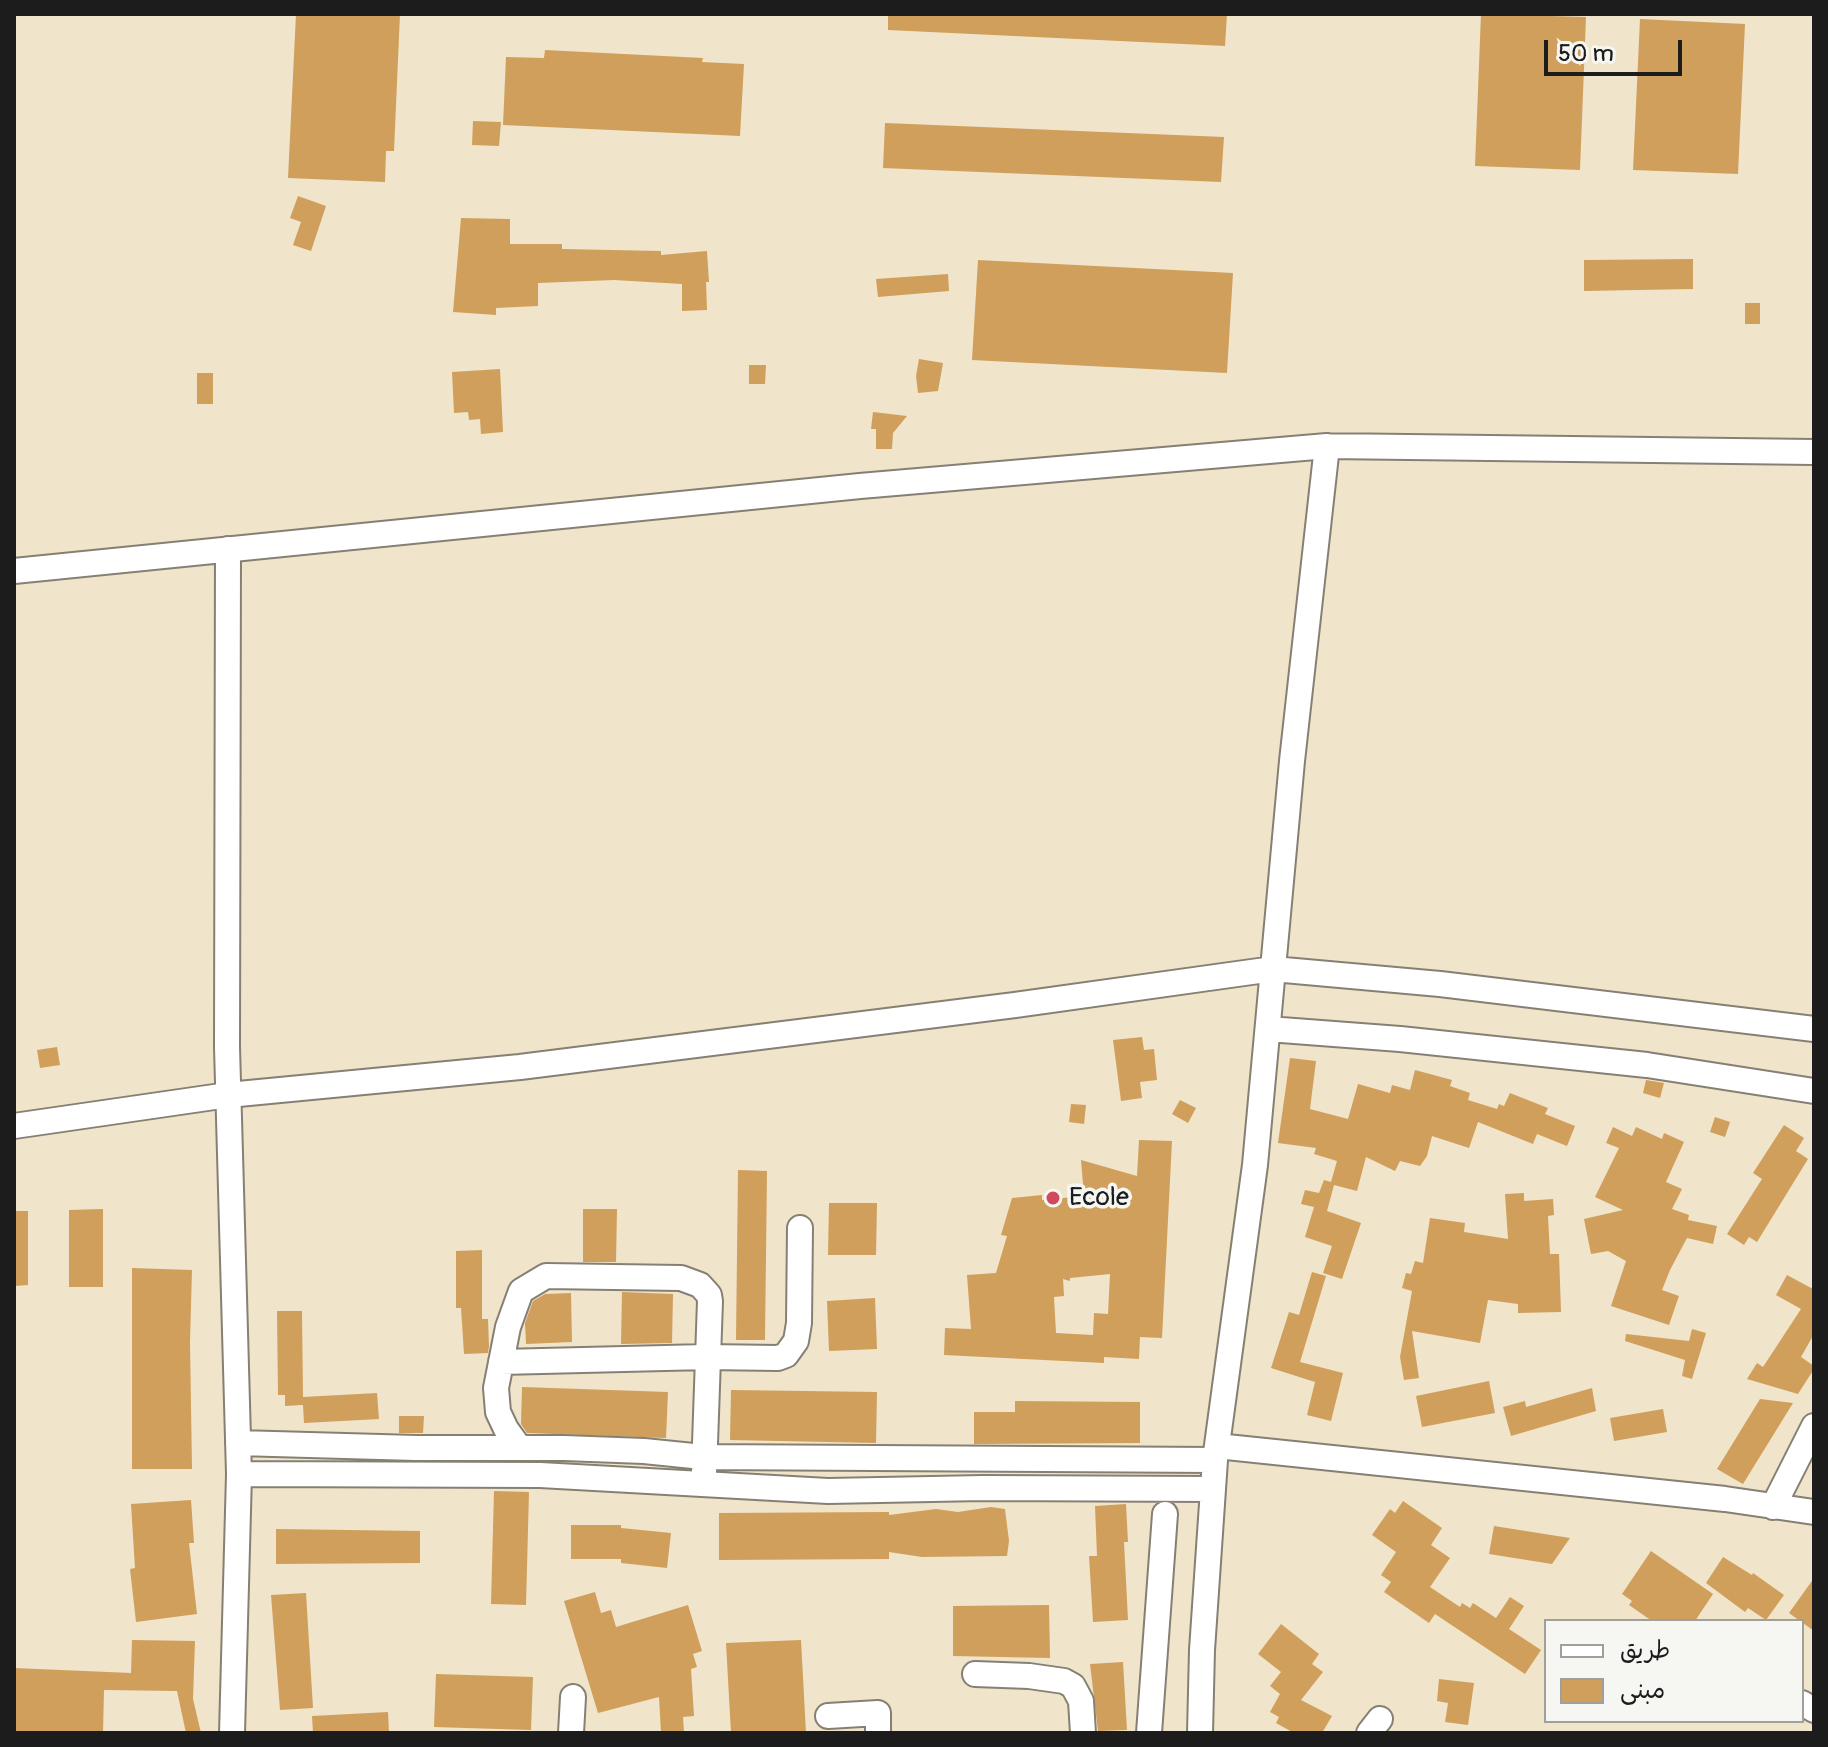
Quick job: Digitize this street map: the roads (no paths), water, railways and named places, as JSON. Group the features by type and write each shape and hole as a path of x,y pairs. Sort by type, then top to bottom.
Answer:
{"street":[{"path":"1200,1733 1202,1650 1216,1453 1255,1165 1292,761 1327,446"},
{"path":"14,571 860,486 1327,446 1814,452"},
{"path":"228,549 228,1095 239,1474 232,1733"},
{"path":"14,1126 228,1095 520,1067 1015,1005 1273,969 1440,984 1814,1029"},
{"path":"1268,1029 1400,1039 1647,1065 1814,1091"},
{"path":"501,1362 778,1358 792,1349 799,1323 800,1228"},
{"path":"519,1447 498,1412 496,1388 515,1302 521,1291 546,1276 681,1278 705,1290 710,1301 704,1486"},
{"path":"1773,1507 1814,1426"},
{"path":"238,1443 564,1448 703,1457 1216,1453 1725,1499 1814,1512"},
{"path":"561,1477 564,1448"},
{"path":"239,1474 540,1475 828,1491 1213,1489"},
{"path":"1149,1733 1165,1514"},
{"path":"975,1674 1064,1681 1073,1686 1081,1701 1083,1733"},
{"path":"571,1733 573,1697"},
{"path":"828,1716 878,1713 878,1733"}],"place":[{"name":"Ecole","path":"1053,1198"}]}
